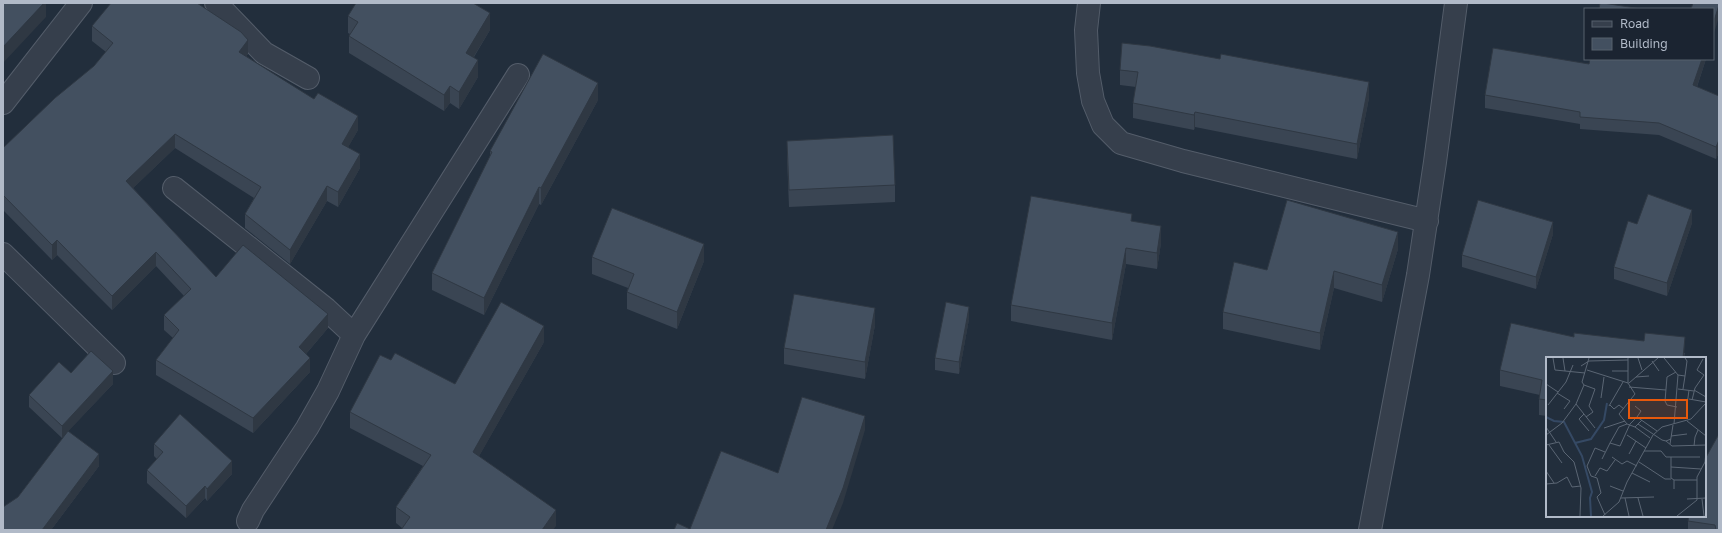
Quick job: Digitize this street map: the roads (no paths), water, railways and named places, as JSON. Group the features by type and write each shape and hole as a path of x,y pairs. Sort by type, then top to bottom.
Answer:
{"street":[{"path":"3,103 81,3"},
{"path":"216,3 264,53 308,78"},
{"path":"1089,3 1086,30 1087,66 1093,101 1103,125 1121,143 1426,221"},
{"path":"1370,530 1417,282 1456,3"},
{"path":"250,527 253,510 307,428 328,391 354,336 518,75"},
{"path":"174,188 326,309 354,336"},
{"path":"3,254 114,363"}]}
